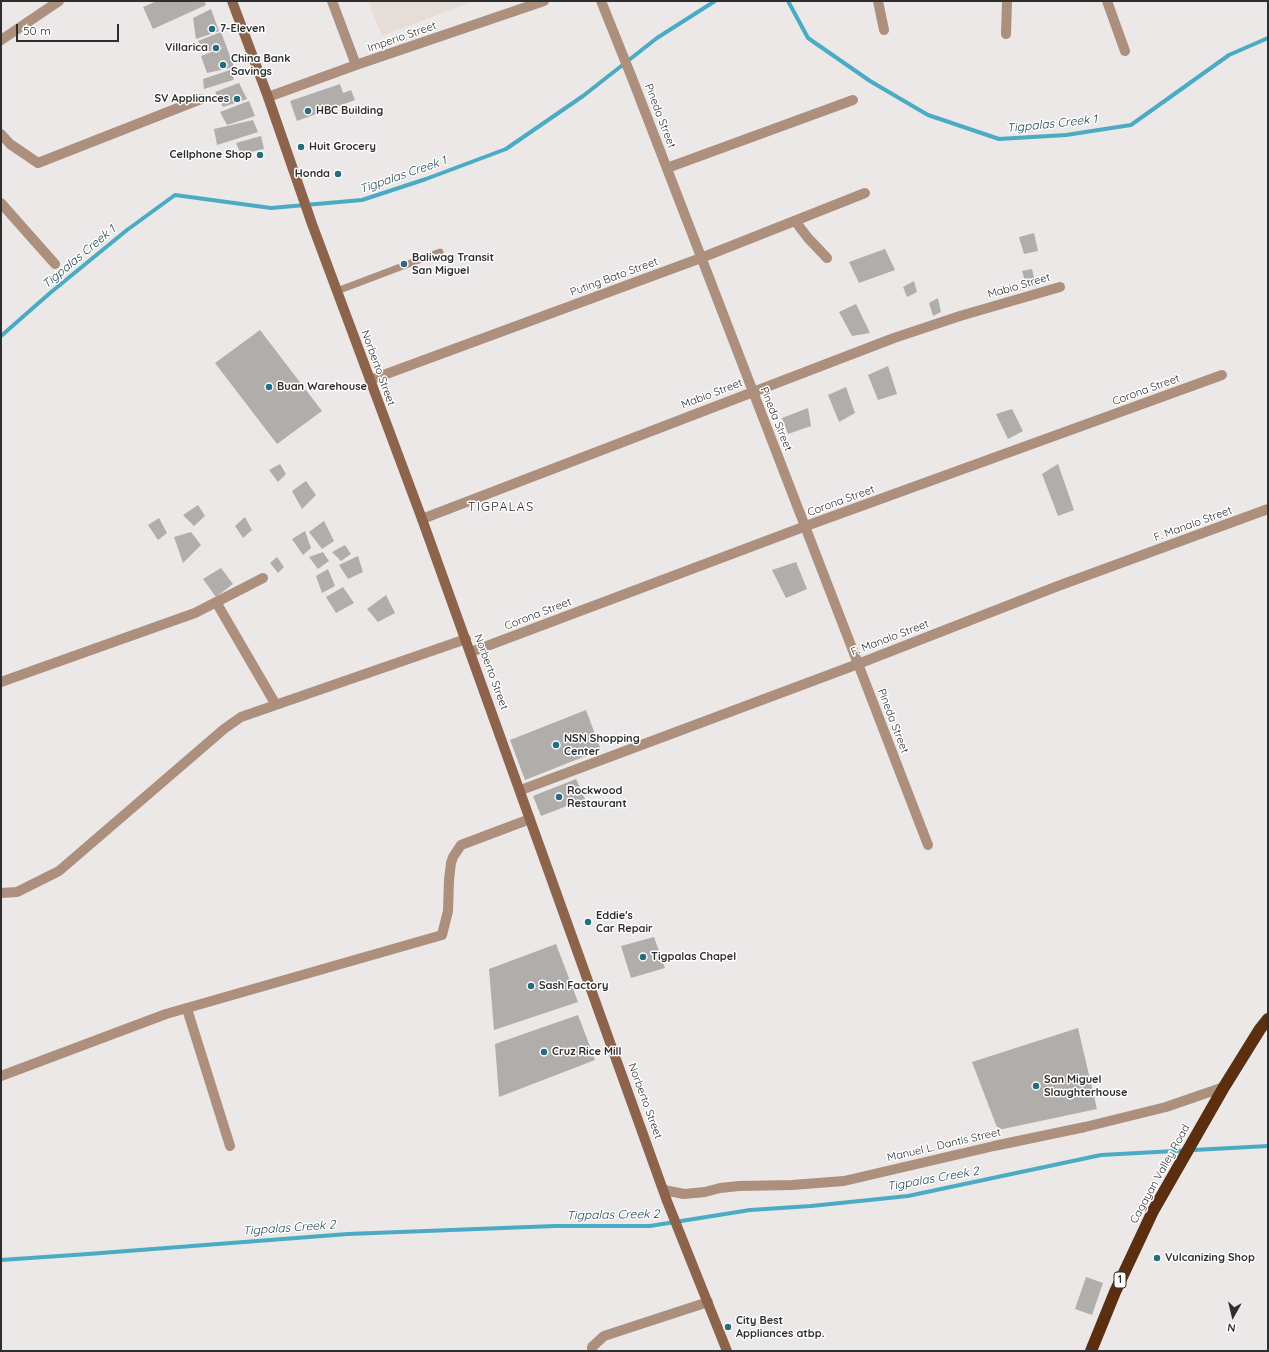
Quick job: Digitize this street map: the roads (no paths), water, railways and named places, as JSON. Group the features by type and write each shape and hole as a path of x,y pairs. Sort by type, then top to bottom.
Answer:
{"highway":[{"name":"Cagayan Valley Road","path":"1091,1351 1118,1284 1153,1211 1224,1087 1260,1029 1268,1019"}],"main road":[{"name":"Norberto Street","path":"232,1 268,97 312,224 521,790 530,819 667,1201 727,1351"}],"street":[{"path":"1,40 59,1"},
{"path":"332,1 356,65"},
{"name":"Imperio Street","path":"268,97 356,65 544,1"},
{"name":"Pineda Street","path":"601,1 702,258 752,392 806,526 928,845"},
{"path":"878,1 884,30"},
{"path":"1006,34 1007,1"},
{"path":"1107,1 1125,51"},
{"path":"1,134 10,144 38,163 201,99"},
{"path":"667,168 853,100"},
{"name":"Puting Bato Street","path":"370,380 702,258 865,193"},
{"path":"1,203 55,264"},
{"path":"795,221 808,238 827,258"},
{"name":"Mabio Street","path":"422,519 894,338 960,316 1060,287"},
{"name":"Corona Street","path":"470,652 806,526 1222,375"},
{"name":"F. Manalo Street","path":"521,790 858,664 1058,586 1268,509"},
{"path":"1,682 195,613 263,578"},
{"path":"216,602 276,705"},
{"path":"1,893 16,892 58,871 224,729 241,717 466,639"},
{"path":"1,1076 166,1014 442,935 448,911 451,863 461,845 530,819"},
{"path":"187,1009 230,1146"},
{"name":"Manuel L. Dantis Street","path":"664,1190 684,1194 739,1186 792,1185 844,1181 994,1146 1085,1127 1166,1107 1224,1087"},
{"path":"592,1351 592,1347 604,1336 708,1302"}],"lane":[{"path":"337,291 440,252"}],"waterway":[{"name":"Tigpalas Creek 1","path":"1,336 50,293 127,230 175,195 271,208 362,200 426,179 506,149 583,96 657,38 715,1"},
{"name":"Tigpalas Creek 1","path":"788,1 808,38 870,81 928,115 999,139 1066,135 1131,125 1229,55 1268,38"},
{"name":"Tigpalas Creek 2","path":"1,1260 348,1234 555,1226 650,1226 750,1210 811,1206 908,1196 1101,1155 1268,1146"}],"place":[{"name":"7-Eleven","path":"212,29"},
{"name":"Villarica","path":"216,48"},
{"name":"China Bank Savings","path":"223,65"},
{"name":"SV Appliances","path":"237,99"},
{"name":"HBC Building","path":"308,111"},
{"name":"Huit Grocery","path":"301,147"},
{"name":"Cellphone Shop","path":"260,155"},
{"name":"Honda","path":"338,174"},
{"name":"Baliwag Transit San Miguel","path":"404,264"},
{"name":"Buan Warehouse","path":"269,387"},
{"name":"NSN Shopping Center","path":"556,745"},
{"name":"Rockwood Restaurant","path":"559,797"},
{"name":"Eddie's Car Repair","path":"588,922"},
{"name":"Tigpalas Chapel","path":"643,957"},
{"name":"Sash Factory","path":"531,986"},
{"name":"Cruz Rice Mill","path":"544,1052"},
{"name":"San Miguel Slaughterhouse","path":"1036,1086"},
{"name":"Vulcanizing Shop","path":"1157,1258"},
{"name":"City Best Appliances atbp.","path":"728,1327"}],"district":[{"name":"TIGPALAS","path":"501,507"}]}
